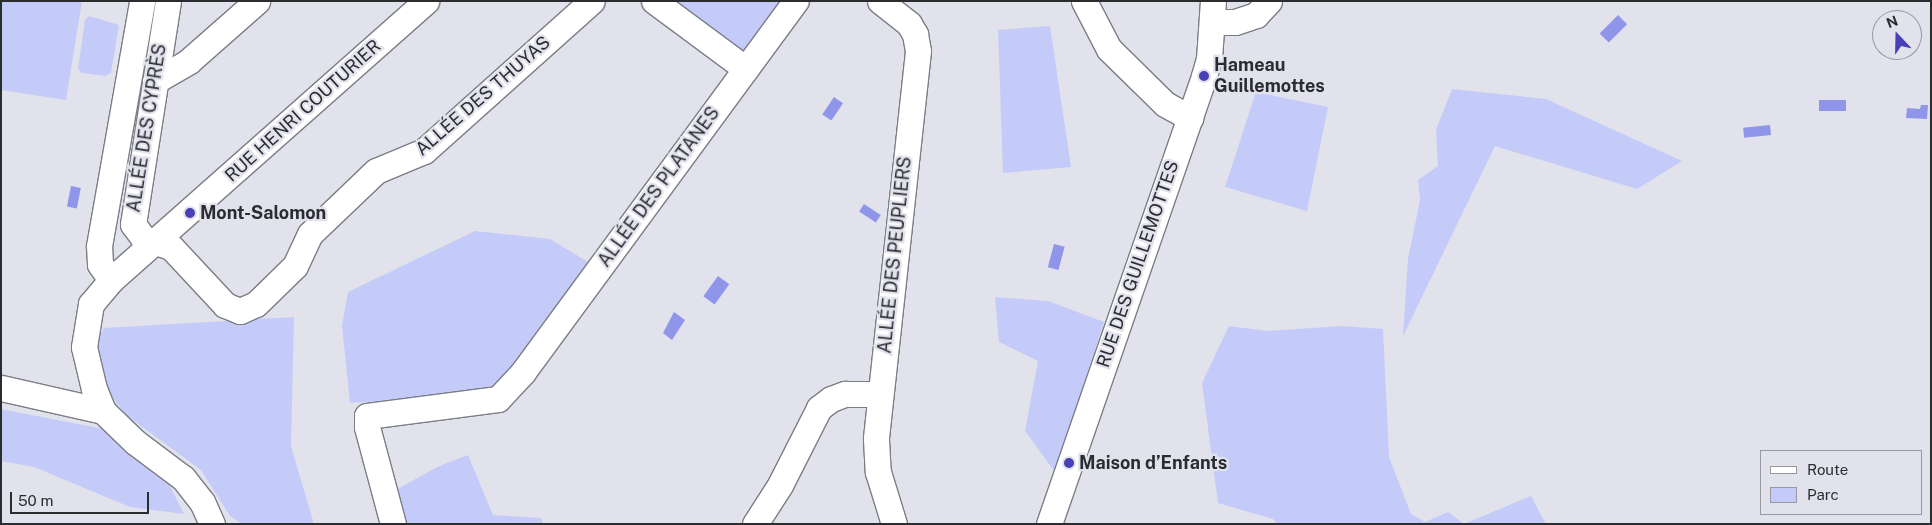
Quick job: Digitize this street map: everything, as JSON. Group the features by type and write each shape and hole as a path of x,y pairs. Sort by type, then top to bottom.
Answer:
{"street":[{"path":"111,280 100,264 99,246 142,1"},
{"name":"ALLÉE DES CYPRÈS","path":"155,243 139,235 132,218 168,1"},
{"path":"155,81 189,61 257,1"},
{"name":"RUE HENRI COUTURIER","path":"103,411 88,367 85,331 92,304 111,280 426,1"},
{"name":"ALLÉE DES THUYAS","path":"155,243 171,247 225,305 240,310 249,308 295,266 310,234 376,171 424,151 592,1"},
{"path":"654,1 746,68"},
{"name":"ALLÉE DES PLATANES","path":"393,524 367,427 367,416 498,399 523,372 796,1"},
{"name":"ALLÉE DES PEUPLIERS","path":"880,1 909,24 915,34 918,51 880,394 876,456 894,524"},
{"path":"1084,1 1109,49 1165,104 1190,118"},
{"path":"1212,12 1235,22 1256,15 1269,1"},
{"name":"RUE DES GUILLEMOTTES","path":"1049,524 1209,59 1212,12"},
{"path":"1,388 103,411 135,442 183,478 202,502 212,524"},
{"path":"755,524 780,485 819,408 831,399 845,394 880,394"}],"green space":[{"path":"1,1 82,1 66,100 1,90"},
{"path":"674,1 783,1 742,52"},
{"path":"89,16 119,25 111,73 105,76 82,73 78,69 85,20"},
{"path":"1050,26 1071,167 1003,173 998,30"},
{"path":"1452,89 1546,99 1682,161 1637,189 1495,146 1403,336 1408,259 1420,200 1418,180 1438,166 1436,130"},
{"path":"1256,92 1328,107 1307,211 1225,187"},
{"path":"475,231 550,239 588,262 492,394 350,403 342,326 348,292"},
{"path":"995,297 1048,301 1104,322 1055,472 1025,431 1038,361 999,342"},
{"path":"294,317 291,446 314,524 242,524 230,516 201,470 126,415 109,393 98,368 97,339 104,328"},
{"path":"1229,326 1267,331 1343,326 1383,329 1389,457 1411,514 1425,522 1448,512 1464,524 1277,524 1273,519 1218,503 1202,383"},
{"path":"1,409 104,429 167,480 184,514 130,507 34,467 1,461"},
{"path":"468,455 493,515 541,518 543,524 404,524 394,491 437,467"},
{"path":"1531,496 1546,524 1464,524"}],"water":[{"path":"1618,15 1627,24 1609,43 1600,33"},
{"path":"834,97 843,103 831,121 822,114"},
{"path":"1819,100 1846,100 1846,111 1819,111"},
{"path":"1921,105 1928,105 1927,119 1906,118 1907,108 1920,109"},
{"path":"1770,125 1771,135 1744,138 1743,128"},
{"path":"71,186 81,188 77,209 67,207"},
{"path":"864,204 881,215 876,222 859,212"},
{"path":"1054,244 1065,247 1058,270 1048,267"},
{"path":"718,276 729,284 715,304 703,296"},
{"path":"674,312 685,320 672,340 663,333"}],"place":[{"name":"Hameau Guillemottes","path":"1204,76"},
{"name":"Mont-Salomon","path":"190,213"},
{"name":"Maison d’Enfants","path":"1069,463"}]}
